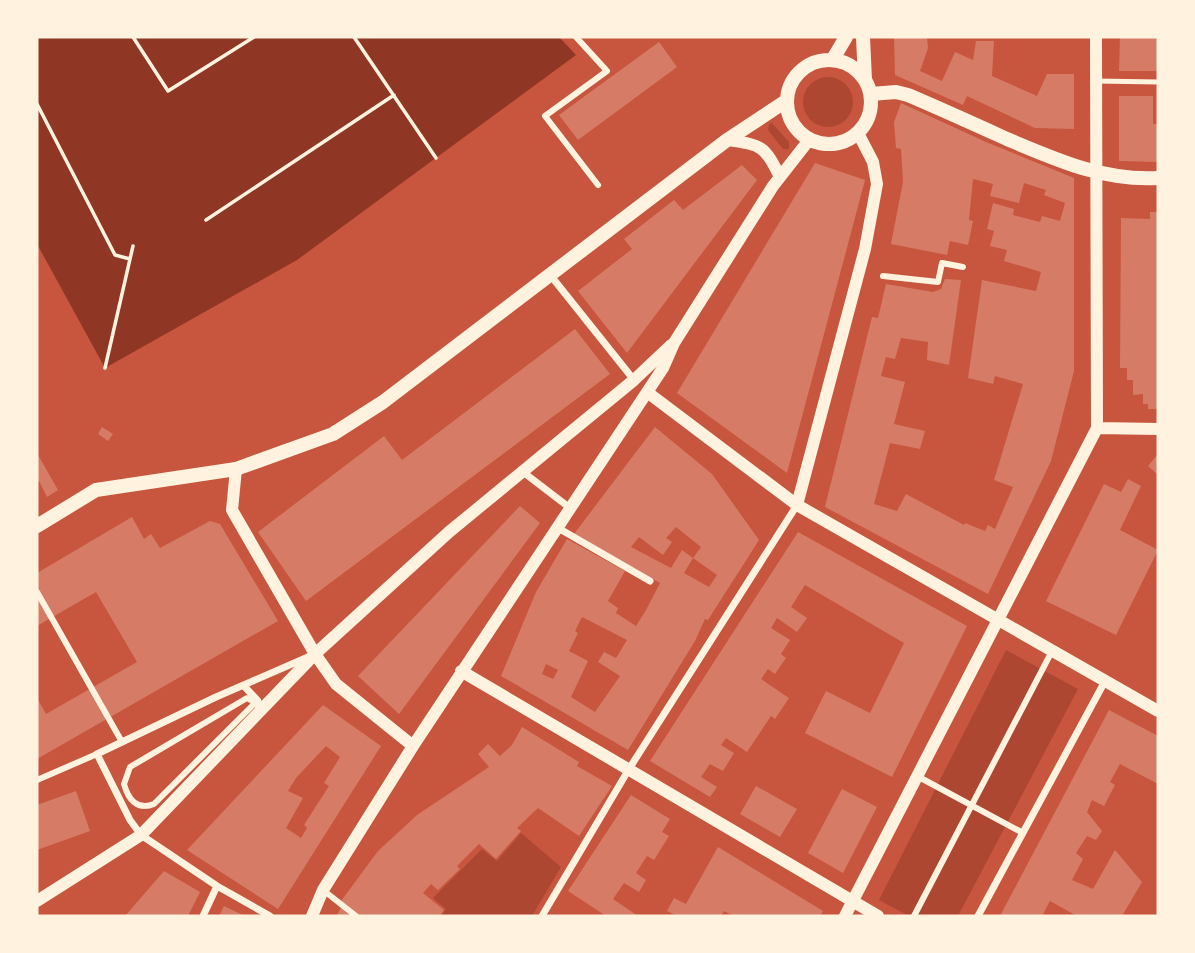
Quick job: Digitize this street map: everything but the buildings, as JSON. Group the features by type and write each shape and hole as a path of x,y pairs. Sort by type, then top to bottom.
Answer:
{"main road":[{"path":"832,60 846,37"},
{"path":"863,37 865,80"},
{"path":"821,60 832,60 857,70 865,80 871,94 869,115 858,133 840,143 819,143 809,140 792,124 786,101 790,83 801,69 821,60"},
{"path":"871,94 895,92 908,95 1063,163 1096,174 1158,178"},
{"path":"37,526 96,490 236,470 333,434 383,402 727,140 786,101"}],"street":[{"path":"576,37 607,71 545,116 598,185"},
{"path":"845,916 1097,428 1096,37"},
{"path":"542,916 629,769 797,505 863,258 877,184 873,162 858,133"},
{"path":"727,140 757,144 768,154 780,177"},
{"path":"312,916 323,890 461,671 663,368 674,343 780,177 809,140"},
{"path":"883,276 938,282 942,263 963,267"},
{"path":"551,276 634,380"},
{"path":"37,901 141,835 315,654 449,532 634,380 674,343"},
{"path":"647,392 797,505 1158,711"},
{"path":"1097,428 1158,429"},
{"path":"236,470 232,510 315,654 336,684 413,746"},
{"path":"523,472 570,508"},
{"path":"558,528 650,581"},
{"path":"37,592 122,742"},
{"path":"914,916 1052,651"},
{"path":"37,780 315,654"},
{"path":"461,671 878,916"},
{"path":"978,916 1105,681"},
{"path":"244,686 258,701 259,712"},
{"path":"251,698 253,705 154,804 147,807 138,805 131,800 124,784 130,767 251,698"},
{"path":"97,754 130,820 141,835 217,886 270,916"},
{"path":"917,776 1023,833"},
{"path":"203,916 217,886"},
{"path":"323,890 356,916"}],"lane":[{"path":"1096,81 1158,82"}],"path":[{"path":"133,37 168,91 254,37"},
{"path":"354,37 436,158"},
{"path":"205,220 394,95"},
{"path":"37,104 115,255 130,259"},
{"path":"105,368 133,246"}],"shaded area":[{"path":"37,37 559,37 576,55 297,260 105,368 37,244"},
{"path":"828,77 845,85 853,102 845,119 828,127 811,119 803,102 811,85"},
{"path":"772,123 789,142 789,149 783,149 768,130 769,124"},
{"path":"1006,650 1078,689 958,916 909,916 879,900"},
{"path":"521,833 561,867 532,916 441,916 446,909 433,898 482,849 497,861"}]}
